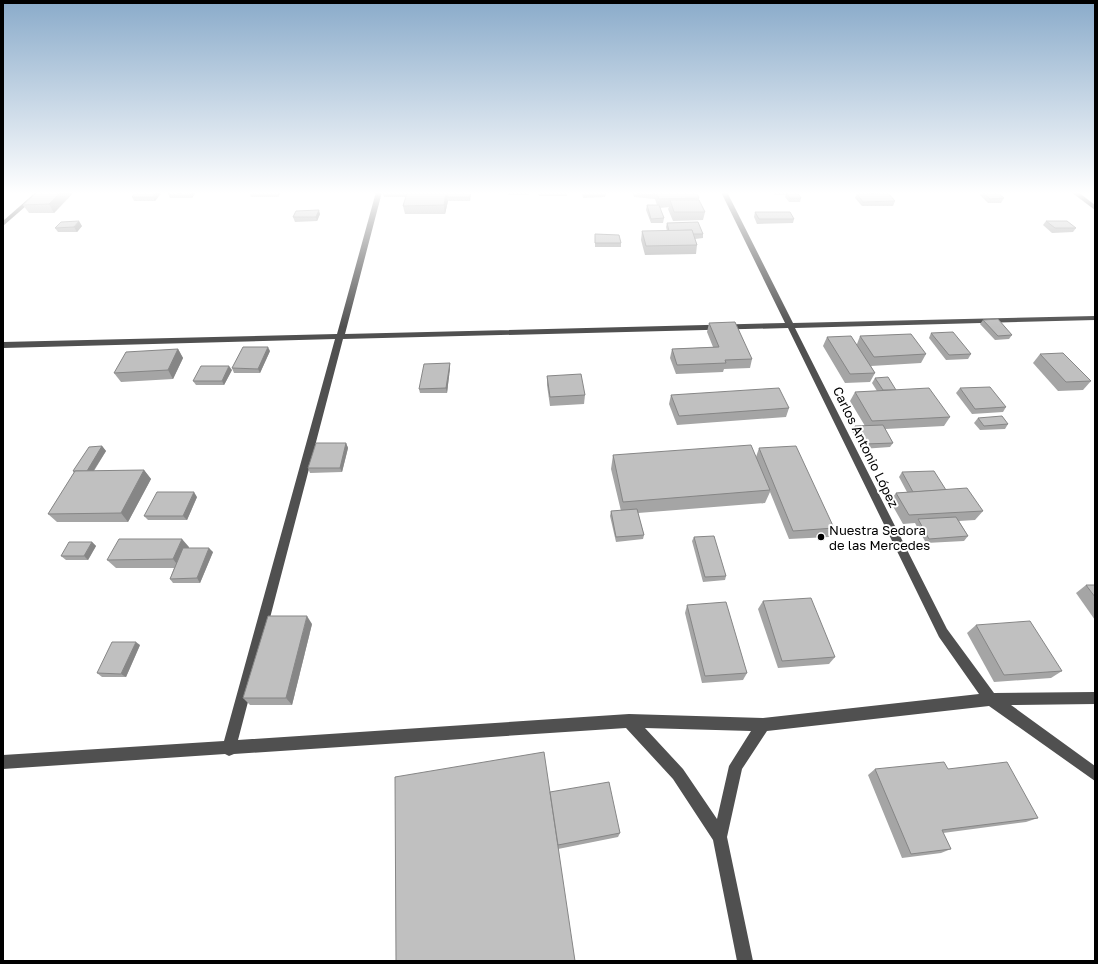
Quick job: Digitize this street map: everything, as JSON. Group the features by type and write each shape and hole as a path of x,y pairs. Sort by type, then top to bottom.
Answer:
{"street":[{"path":"229,749 368,237"},
{"name":"Carlos Antonio López","path":"746,237 943,634 991,700 1095,774"},
{"path":"3,345 1095,318"},
{"path":"3,762 229,749 629,721 763,725 991,700 1095,698"},
{"path":"629,721 678,774 720,837 745,961"},
{"path":"720,837 736,766 763,725"}],"building":[{"path":"595,237 619,237 621,243 595,243"},
{"path":"644,237 694,237 697,245 646,246"},
{"path":"998,319 1012,335 998,336 983,320"},
{"path":"735,322 752,359 725,360 726,363 677,365 672,349 719,347 709,323"},
{"path":"953,332 971,354 949,355 931,333"},
{"path":"911,334 926,354 874,357 860,336"},
{"path":"851,336 875,373 850,374 827,337"},
{"path":"243,347 268,347 258,369 232,368"},
{"path":"178,349 168,370 114,373 126,352"},
{"path":"1063,353 1091,381 1066,382 1040,354"},
{"path":"450,363 446,388 419,389 424,364"},
{"path":"201,366 229,366 222,381 193,381"},
{"path":"581,374 585,395 550,397 547,376"},
{"path":"888,377 896,390 883,390 875,378"},
{"path":"990,387 1006,407 975,409 960,388"},
{"path":"779,388 789,408 679,416 671,395"},
{"path":"929,388 950,417 872,421 855,392"},
{"path":"1002,416 1008,424 984,426 978,418"},
{"path":"883,425 893,443 865,444 855,426"},
{"path":"316,443 346,443 340,468 308,468"},
{"path":"751,445 770,490 623,502 613,455"},
{"path":"102,446 87,471 73,471 89,447"},
{"path":"796,446 834,528 793,531 759,448"},
{"path":"144,470 121,513 48,514 75,471"},
{"path":"934,471 946,490 913,492 902,472"},
{"path":"967,488 983,511 909,515 896,493"},
{"path":"157,492 194,492 183,516 144,516"},
{"path":"637,509 644,535 616,537 611,511"},
{"path":"956,517 968,536 929,539 918,519"},
{"path":"714,536 726,576 705,577 694,537"},
{"path":"119,539 182,539 173,559 107,560"},
{"path":"69,542 92,542 84,556 61,556"},
{"path":"183,548 209,548 197,578 170,579"},
{"path":"1086,585 1095,585 1095,597"},
{"path":"811,598 835,657 782,661 763,601"},
{"path":"726,602 747,673 705,676 687,605"},
{"path":"268,616 307,616 286,698 243,698"},
{"path":"1030,621 1062,671 1004,675 976,625"},
{"path":"112,642 136,642 121,674 97,673"},
{"path":"544,752 575,961 396,961 395,777"},
{"path":"944,762 948,769 1007,762 1038,818 942,830 951,849 911,854 875,769"},
{"path":"609,782 620,833 558,845 550,792"}],"place":[{"name":"Nuestra Sedora de las Mercedes","path":"821,537"}]}
